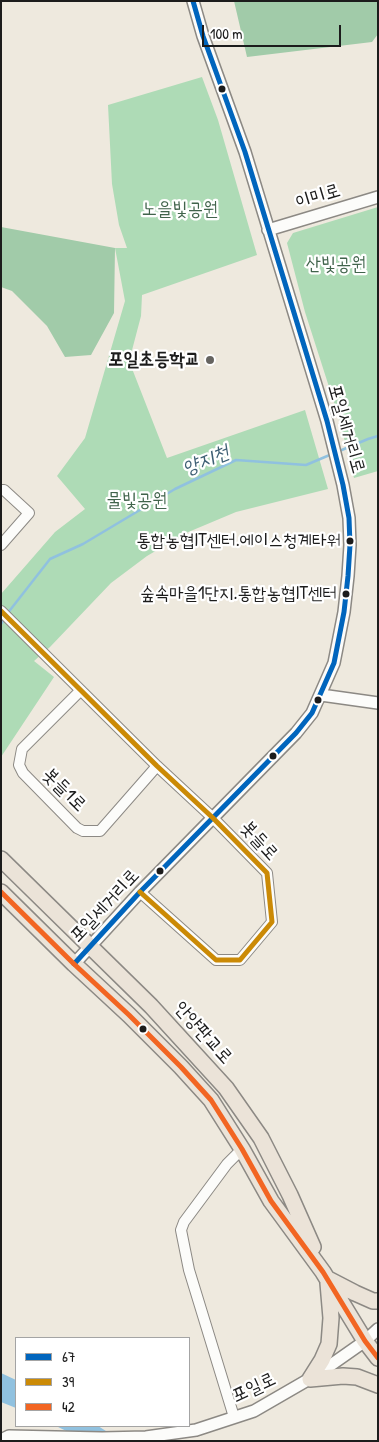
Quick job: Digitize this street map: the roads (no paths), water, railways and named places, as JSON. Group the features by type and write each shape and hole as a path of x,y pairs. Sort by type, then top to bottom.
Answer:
{"main road":[{"name":"안양판교로","path":"1,859 151,1006 226,1088 261,1138 290,1195 326,1275"},
{"name":"안양판교로","path":"1,892 129,1015 211,1100 242,1149 271,1201 326,1275 365,1341 378,1358"},
{"path":"326,1275 371,1300 378,1301"},
{"path":"310,1379 329,1344 331,1318 326,1275"},
{"path":"310,1379 343,1376 357,1377 378,1385"}],"street":[{"name":"포일세거리로","path":"74,964 140,892 296,733 312,713 334,663 344,612 350,545 349,518 336,459 245,152 216,74 193,1"},
{"name":"이미로","path":"268,230 378,197"},
{"path":"1,490 4,490 29,513 1,544"},
{"name":"봇들로","path":"1,612 267,873 272,922 240,960 216,960 140,892"},
{"name":"봇들1로","path":"80,691 22,749 19,765 23,773 77,828 83,831 100,832 157,766"},
{"path":"320,695 378,703"},
{"path":"234,1417 189,1270 181,1230 184,1222 227,1164 242,1149"},
{"name":"포일로","path":"12,1437 95,1439 146,1437 196,1430 254,1411 310,1379 365,1341 378,1329"}],"water":[{"path":"1,1373 15,1380 15,1408 1,1402"},
{"path":"58,1427 100,1427 122,1441 87,1441"}],"waterway":[{"name":"양지천","path":"337,452 378,436"},
{"name":"양지천","path":"7,614 50,559 83,544 175,489 236,460 306,465 332,454"},
{"name":"양지천","path":"1,624 4,619"}],"place":[{"name":"포일초등학교","path":"210,360"},
{"name":"통합농협IT센터.에이스청계타워","path":"350,541"},
{"name":"숲속마을1단지.통합농협IT센터","path":"346,594"}],"park label":[{"name":"노을빛공원","path":"180,210"},
{"name":"산빛공원","path":"336,265"},
{"name":"물빛공원","path":"137,501"}]}
